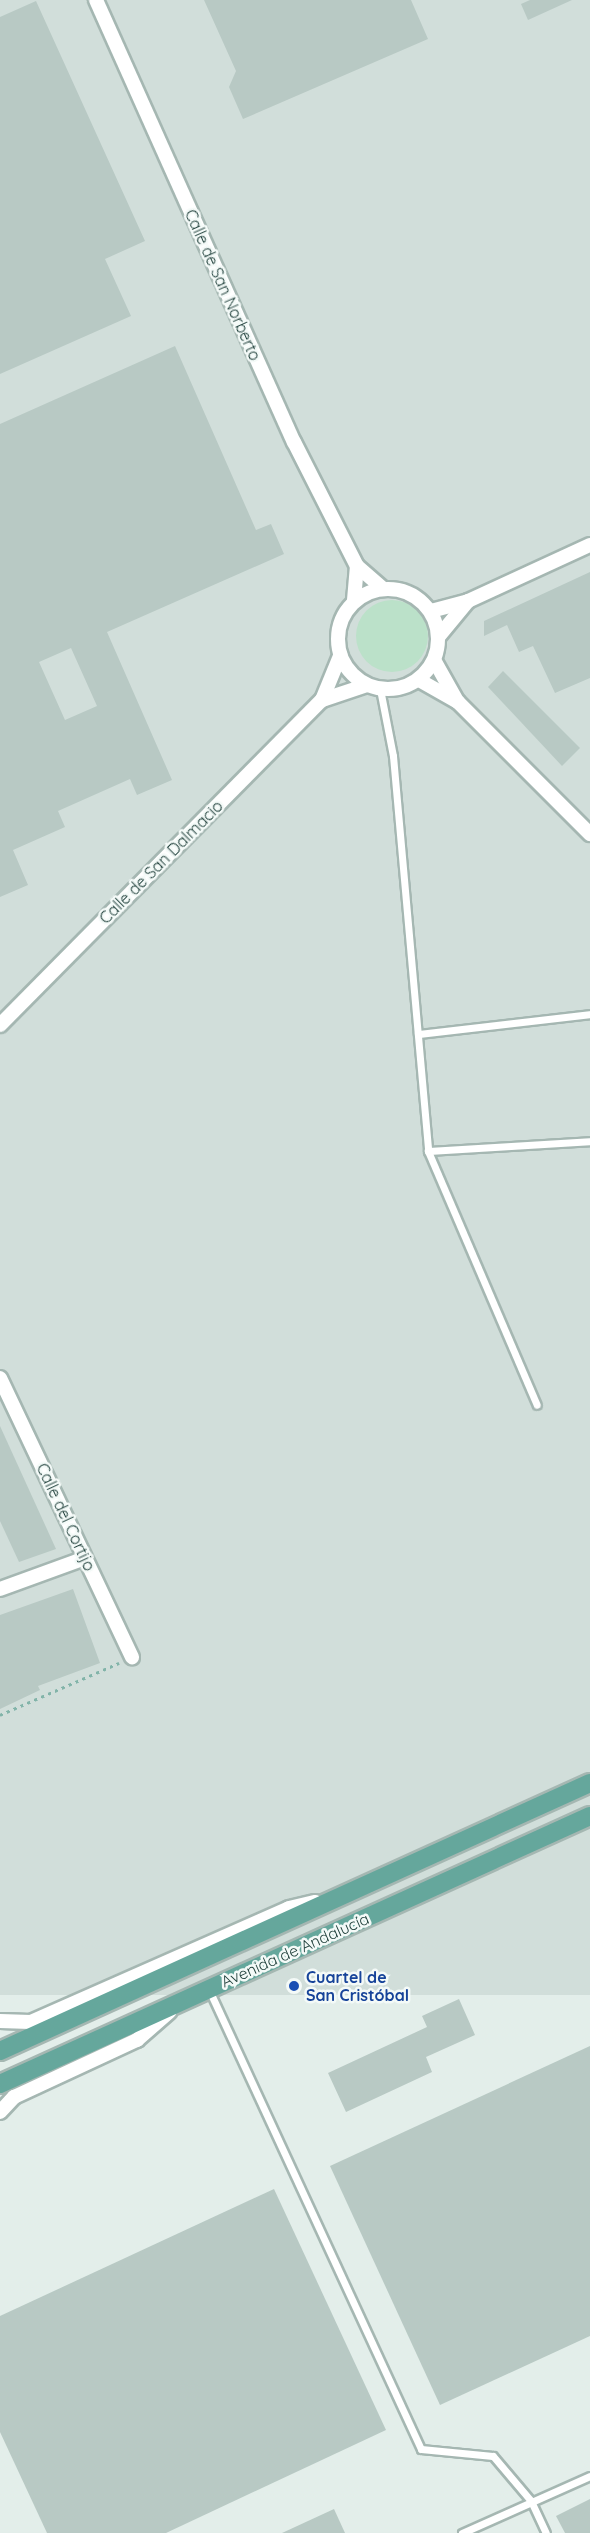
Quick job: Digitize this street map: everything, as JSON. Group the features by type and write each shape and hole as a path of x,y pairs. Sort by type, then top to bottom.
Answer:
{"main road":[{"name":"Avenida de Andalucía","path":"0,2051 332,1898 590,1783"},
{"name":"Avenida de Andalucía","path":"0,2084 590,1816"}],"street":[{"name":"Calle de San Norberto","path":"96,0 289,431 357,566 381,587"},
{"path":"431,611 468,601 590,545"},
{"path":"357,566 354,600 337,636 340,656 373,687 419,680 458,702"},
{"path":"354,600 381,587 400,589 431,611 439,636"},
{"path":"419,680 434,660 439,636 468,601"},
{"name":"Calle de San Dalmacio","path":"0,1025 322,700 340,656"},
{"path":"434,660 458,702 590,834"},
{"name":"Calle de San Dalmacio","path":"322,700 373,687"},
{"name":"Calle del Cortijo","path":"0,1378 132,1657"},
{"path":"0,1589 85,1558"},
{"name":"Avenida de Andalucía","path":"0,2021 31,2022 289,1908 332,1898"},
{"path":"0,2112 14,2097 137,2040 176,2005"}],"lane":[{"path":"373,687 393,756 428,1151 537,1405"},
{"path":"418,1034 590,1014"},
{"path":"428,1151 590,1141"},
{"path":"208,1989 421,2449 493,2456 531,2501 546,2533"},
{"path":"462,2533 590,2476"}],"path":[{"path":"0,1715 132,1657"}],"shaded area":[{"path":"0,0 590,0 590,1995 0,1995"}],"green space":[{"path":"392,600 412,606 422,616 428,636 422,656 412,666 392,672 372,666 362,656 356,636 362,616 372,606"}],"building":[{"path":"204,0 411,0 428,39 243,119 229,87 236,71"},
{"path":"530,0 572,0 528,20 521,4"},
{"path":"36,1 145,241 105,259 131,316 0,374 0,17"},
{"path":"175,346 256,530 271,524 284,554 107,632 172,780 137,795 130,779 58,811 65,827 13,850 28,885 0,897 0,424","holes":["71,648 97,706 65,720 39,662"]},
{"path":"590,572 590,678 555,693 533,646 519,652 507,625 484,636 484,621"},
{"path":"503,671 580,748 562,766 488,687"},
{"path":"0,1426 56,1549 19,1562 0,1521"},
{"path":"73,1589 100,1663 38,1686 40,1690 0,1709 0,1615"},
{"path":"459,1999 475,2035 426,2057 432,2072 346,2112 328,2073 427,2027 422,2016"},
{"path":"590,2046 590,2336 440,2405 330,2166"},
{"path":"274,2189 386,2430 166,2533 47,2533 0,2432 0,2316"},
{"path":"590,2499 590,2533 565,2533 556,2516"},
{"path":"334,2509 345,2533 282,2533"}],"place":[{"name":"Cuartel de San Cristóbal","path":"294,1986"}]}
